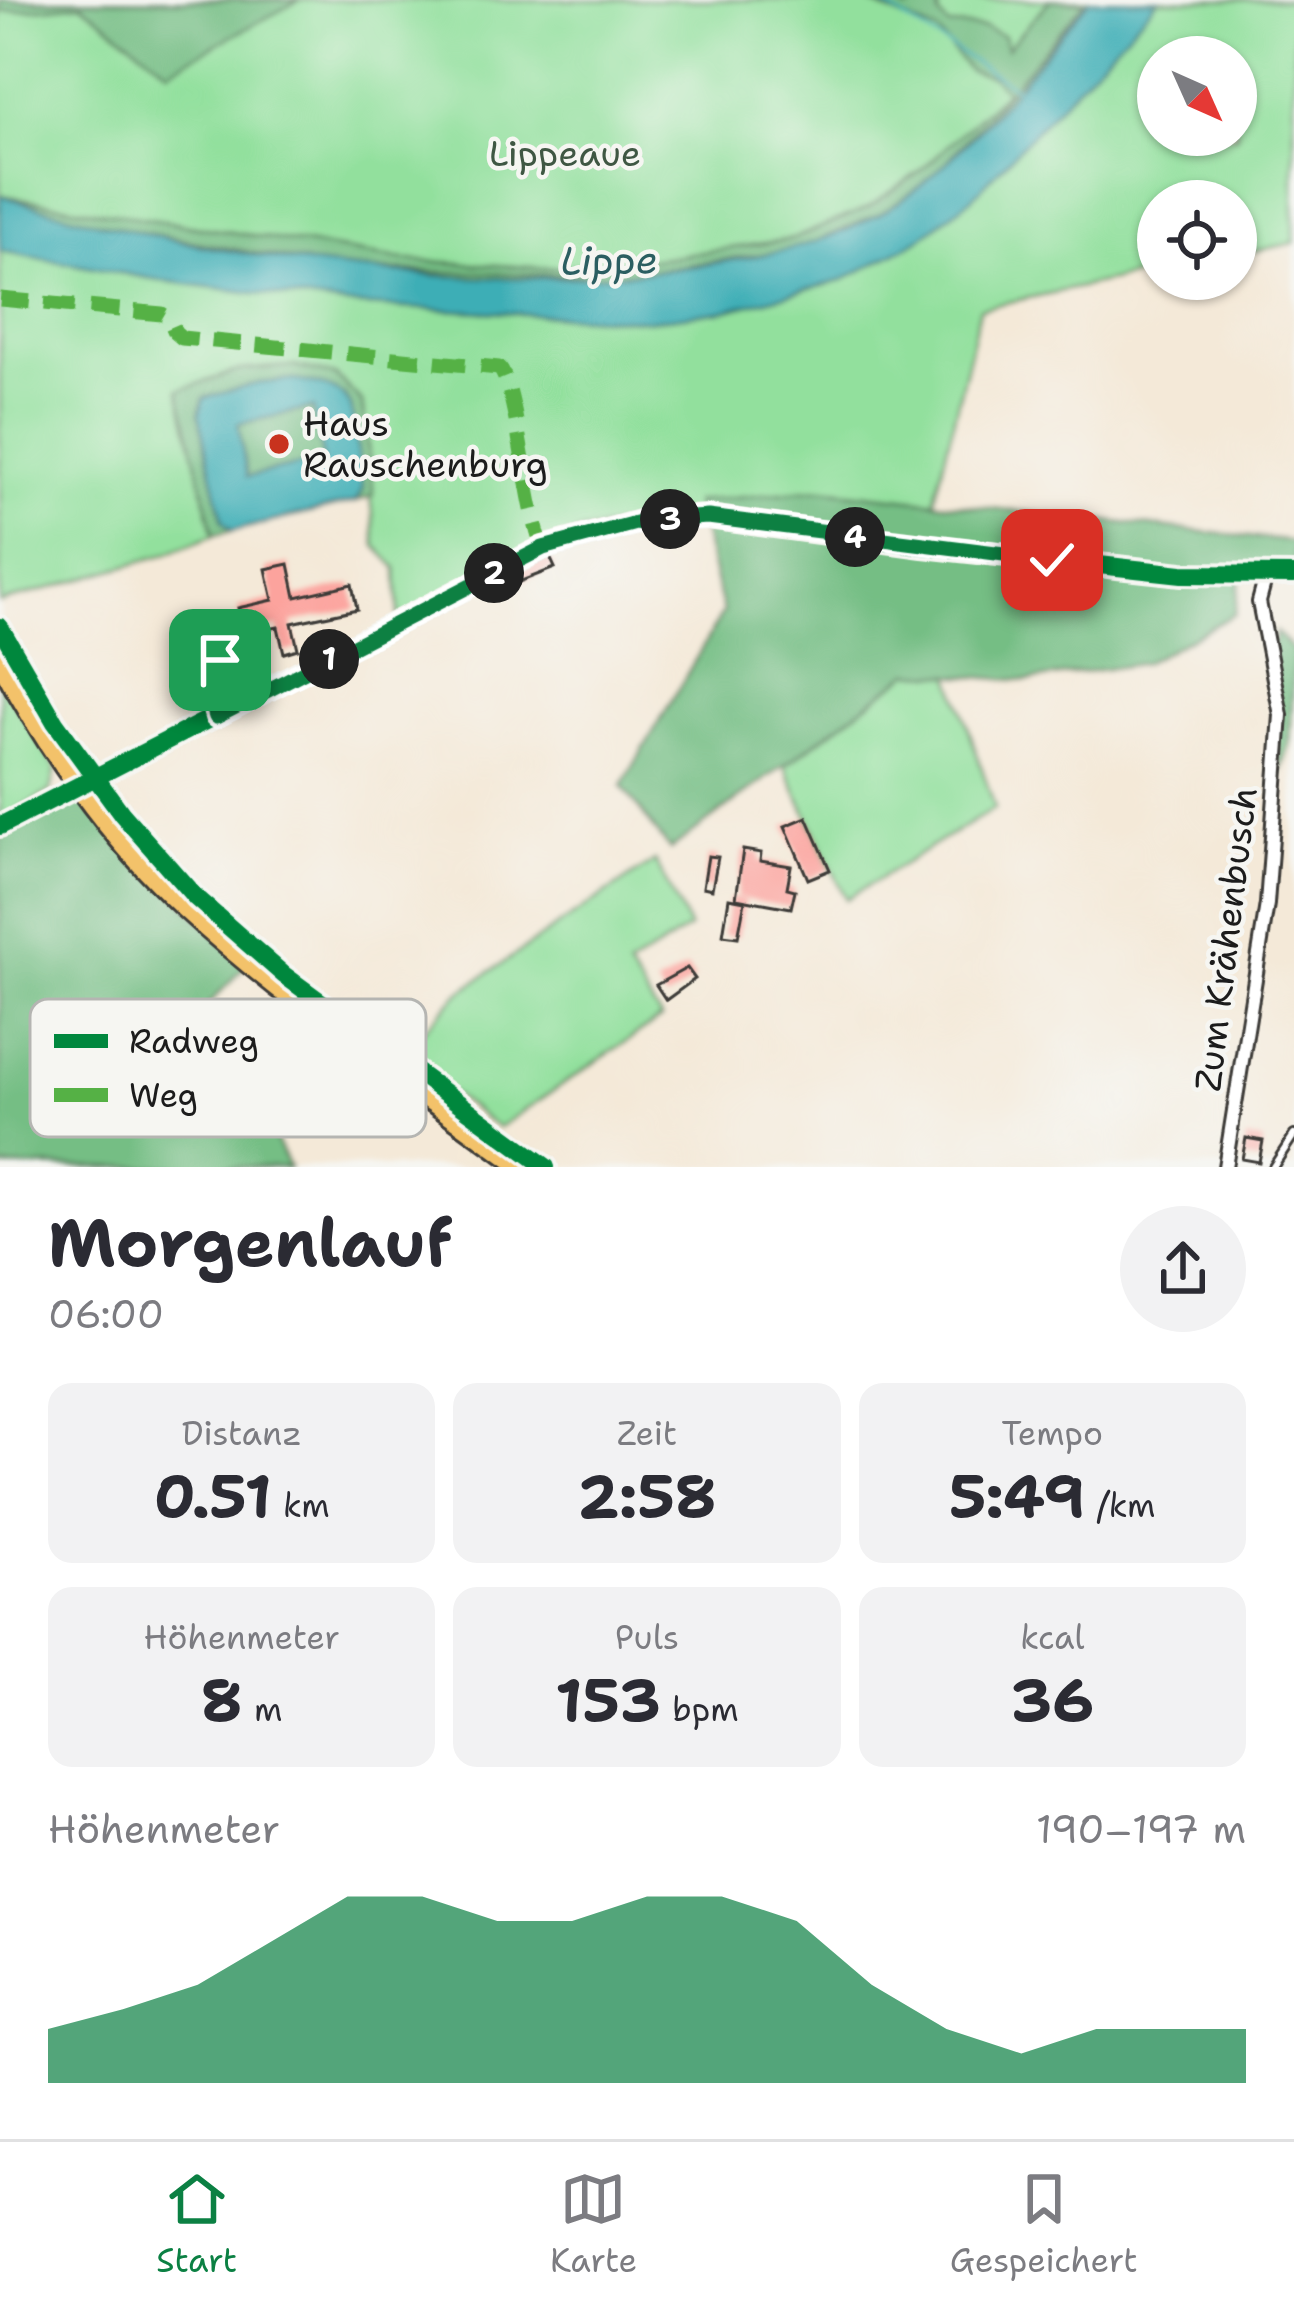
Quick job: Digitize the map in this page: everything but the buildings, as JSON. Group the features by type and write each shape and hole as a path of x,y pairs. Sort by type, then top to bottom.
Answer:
{"main road":[{"path":"0,658 39,726 116,832 183,905 297,999"},
{"path":"426,1094 524,1167"}],"street":[{"path":"0,826 543,548 643,521 708,517 1182,574 1294,575"},
{"name":"Zum Krähenbusch","path":"1225,1167 1267,904 1280,737 1281,715 1259,602 1266,576"}],"lane":[{"path":"216,717 212,703 220,660 218,619"},
{"path":"1274,1167 1294,1135"}],"green space":[{"name":"Lippeaue","path":"0,0 1294,0 1294,243 1257,251 1257,180 1137,180 1137,275 980,308 933,507 698,514 579,532 399,619 397,568 376,546 362,402 180,390 214,535 163,555 0,603"},
{"path":"0,0 300,0 168,70 82,4 0,12"},
{"path":"862,0 894,0 908,10 917,0 939,0 939,15 949,26 984,28 1004,36 1007,48 1050,0 1085,2 933,178 881,213 799,249 613,276 347,270 91,223 0,195 405,260 548,268 634,262 793,239 869,207 919,172 1006,91 991,76 969,71 938,33"},
{"path":"292,366 335,375 362,402 374,495 356,502 363,488 351,407 344,395 288,383 226,392 204,398 199,414 223,520 232,531 214,535 179,390 240,370"},
{"path":"313,408 324,460 247,477 238,424"},
{"path":"820,489 1294,542 1294,573 1241,573 1235,614 1144,663 1027,681 910,672 670,850 622,786 723,612 695,502"},
{"path":"1276,632 1294,652 1290,745 1280,774 1271,651"},
{"path":"910,672 951,675 995,808 846,899 785,766"},
{"path":"0,680 56,769 51,791 0,820"},
{"path":"80,798 246,965 214,999 30,999 30,1137 274,1137 289,1167 0,1167 0,832 57,801"},
{"path":"655,861 689,928 628,968 661,1018 498,1128 426,1075 426,1027 460,992"}],"water":[{"path":"1090,0 1158,0 972,198 917,241 841,281 722,311 650,320 345,305 164,281 0,251 0,195 172,240 261,256 441,276 620,274 776,252 838,233 909,194 965,145"},
{"path":"259,383 312,383 346,399 363,488 356,502 232,531 223,521 199,414 204,398","holes":["313,408 323,460 247,477 238,424"]}],"waterway":[{"path":"875,0 1016,88"}],"marked path":[{"path":"0,299 162,314 182,338 499,368 511,398 543,548"}],"cycle path":[{"path":"0,826 543,548 643,521 708,517 1182,574 1294,575"},
{"path":"0,627 55,722 122,814 196,898 317,999"},
{"path":"426,1079 546,1167"}],"place":[{"name":"Haus Rauschenburg","path":"279,444"}],"route":[{"path":"220,660 212,703 216,717 543,548 643,521 708,517 1052,560"}],"water label":[{"name":"Lippe","path":"609,260"}]}
